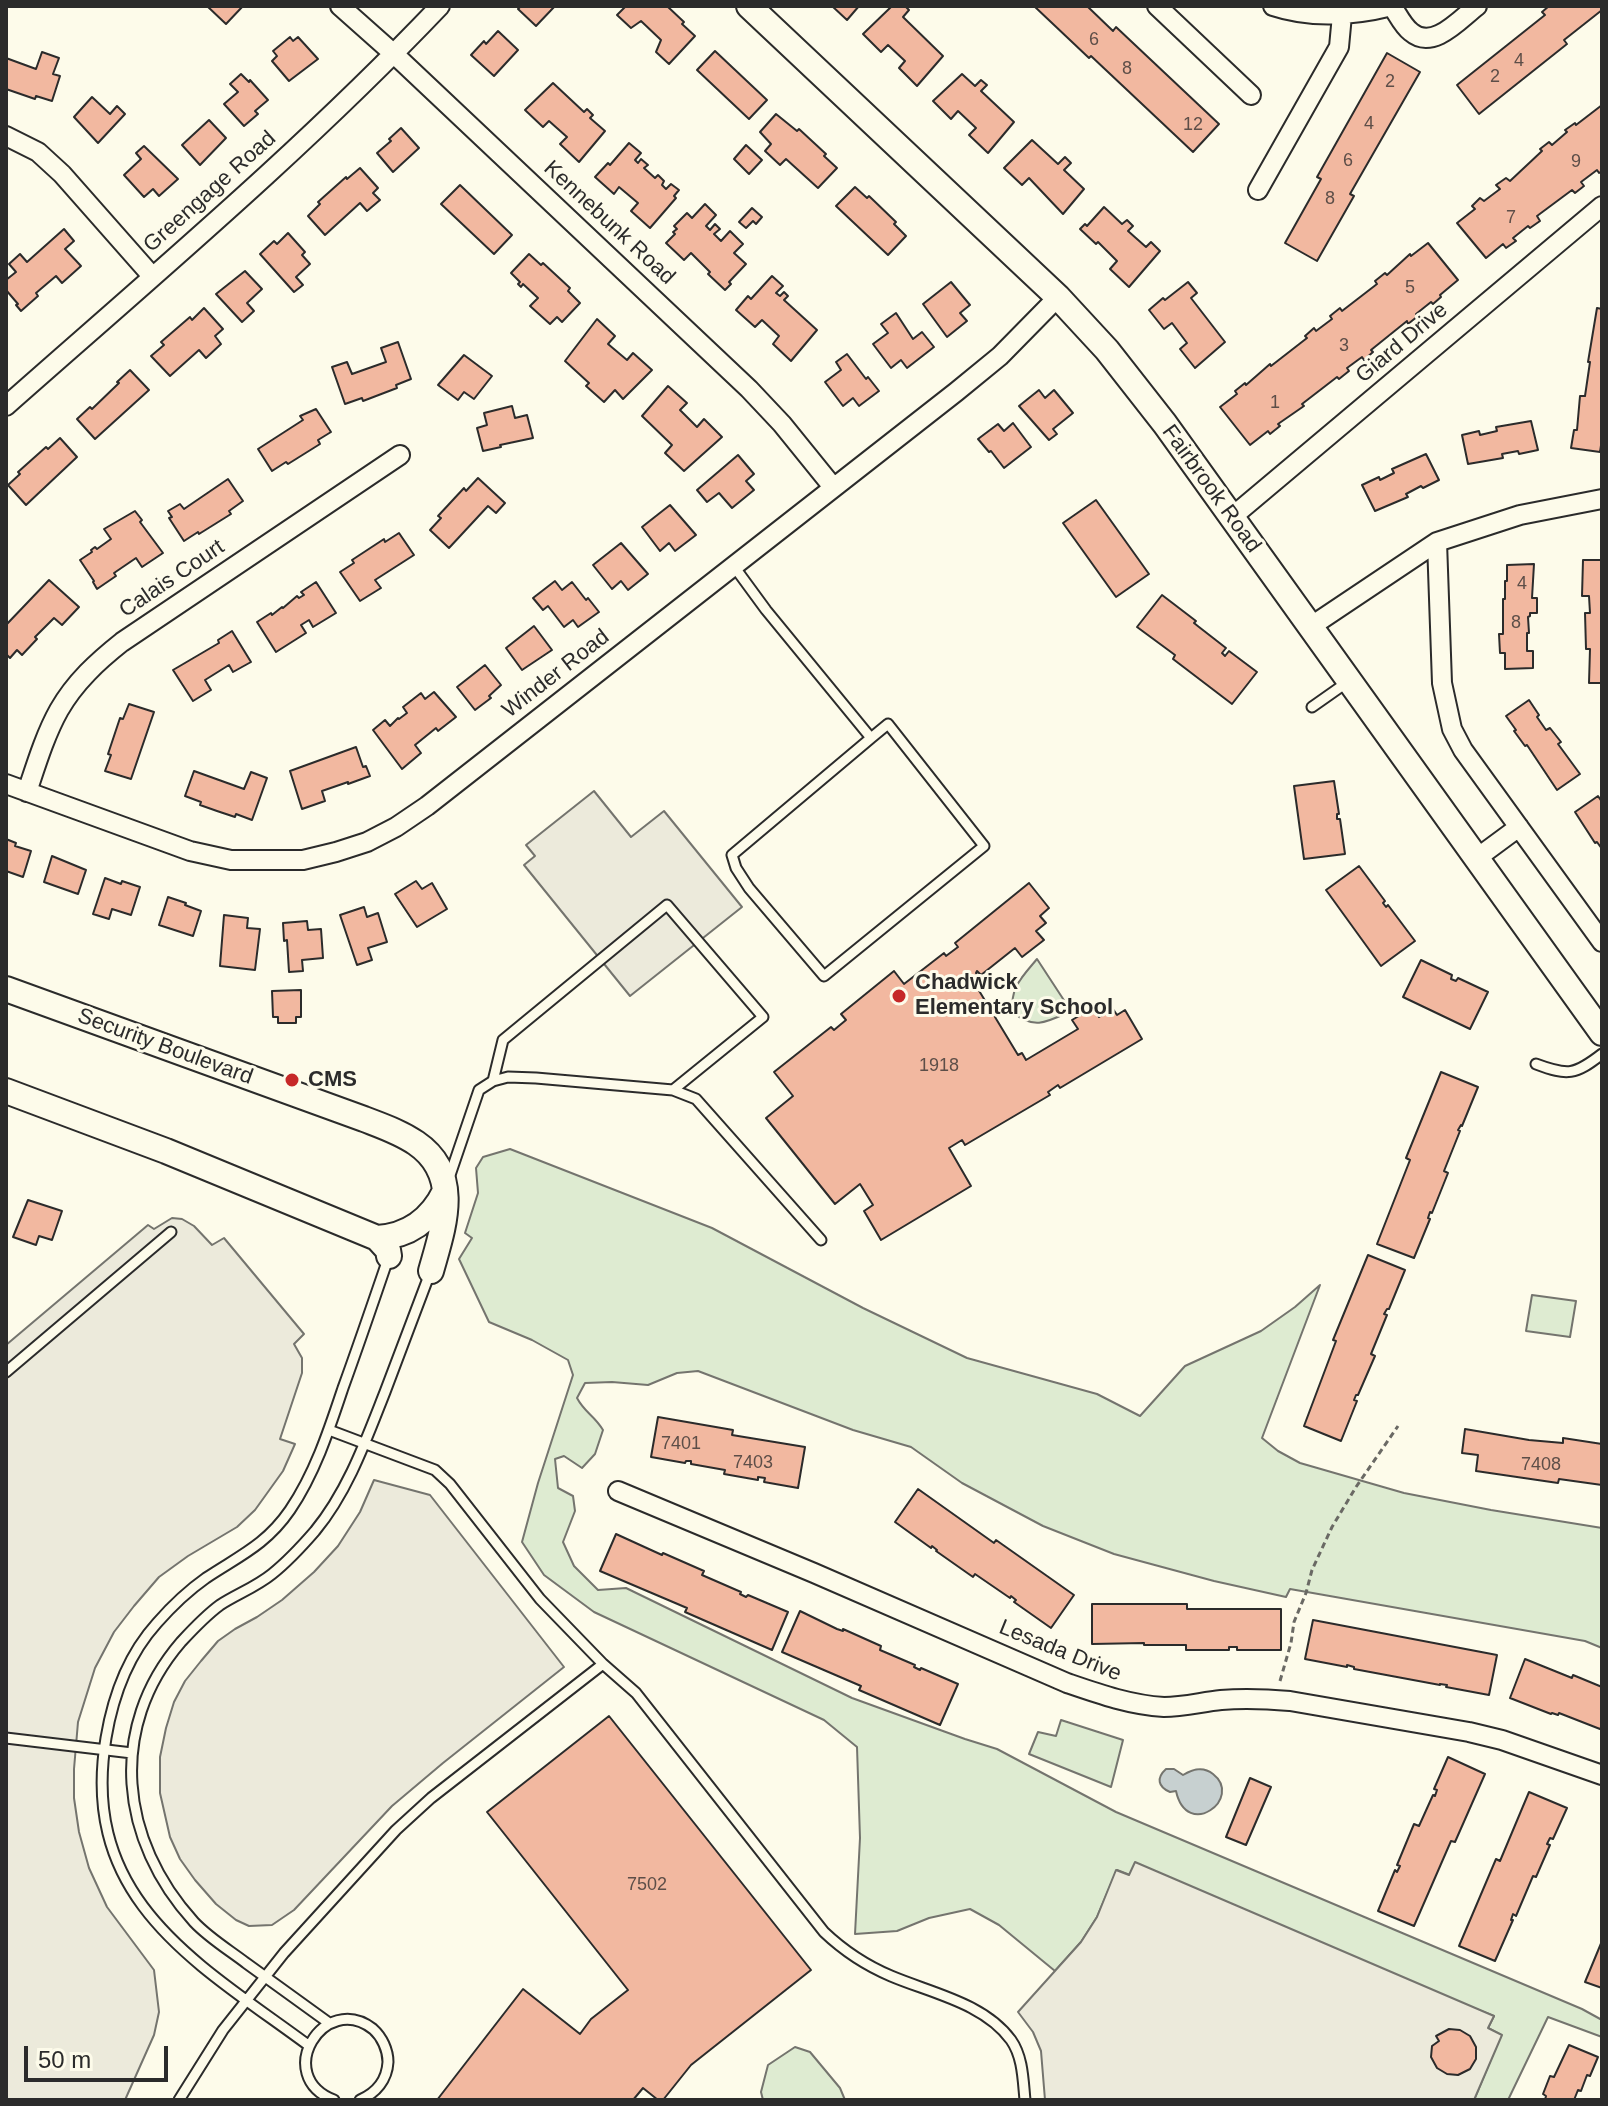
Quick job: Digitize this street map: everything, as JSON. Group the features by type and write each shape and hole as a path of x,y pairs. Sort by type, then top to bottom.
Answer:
{"street":[{"name":"Kennebunk Road","path":"340,6 749,389 833,487"},
{"name":"Greengage Road","path":"6,406 317,129 440,6"},
{"name":"Fairbrook Road","path":"749,6 1058,297 1107,350 1165,424 1602,1033"},
{"path":"1157,6 1251,95"},
{"path":"1273,6 1314,14 1342,15 1392,6 1409,31 1426,38 1443,33 1477,6"},
{"path":"1258,190 1339,47 1342,15"},
{"path":"6,136 38,152 62,174 152,276"},
{"name":"Giard Drive","path":"1232,517 1602,206"},
{"name":"Winder Road","path":"6,784 190,851 231,860 303,860 367,842 427,806 1000,356 1058,297"},
{"name":"Calais Court","path":"27,792 59,711 75,686 96,663 122,642 400,455"},
{"path":"1310,627 1437,542 1520,515 1602,499"},
{"path":"1437,542 1442,683 1452,729 1463,750 1602,942"},
{"path":"1477,858 1519,827"},
{"name":"Security Boulevard","path":"6,989 337,1108 398,1133 418,1144 430,1156 441,1172 446,1189"},
{"path":"6,1091 166,1151 383,1247 392,1237 412,1230 429,1216 446,1189"},
{"path":"431,1271 441,1235 446,1189"},
{"name":"Lesada Drive","path":"618,1491 1067,1683 1107,1697 1168,1707 1222,1700 1276,1700 1469,1732 1502,1740 1602,1775"}],"lane":[{"path":"733,565 871,738"},
{"path":"1312,707 1349,681"},
{"path":"888,724 984,846 824,976 749,888 732,855 871,738 888,724"},
{"path":"493,1081 503,1040 667,905 763,1017 673,1090"},
{"path":"1536,1064 1570,1073 1583,1069 1602,1054"},
{"path":"446,1189 479,1090 493,1081 508,1077 536,1078 673,1090 696,1099 821,1240"},
{"path":"6,1372 171,1232"},
{"path":"308,2045 177,1946 132,1892 116,1857 107,1825 103,1792 104,1750 122,1679 137,1649 156,1623 205,1579 251,1551 272,1532 289,1513 308,1482 329,1430 383,1247"},
{"path":"329,2023 196,1924 174,1898 145,1848 137,1821 132,1792 132,1753 149,1691 163,1664 201,1620 271,1575 315,1531 337,1499 365,1444 431,1271"},
{"path":"329,1430 435,1470 540,1599 636,1693 824,1932 844,1951 889,1975 969,2007 999,2027 1012,2041 1021,2061 1025,2100"},
{"path":"179,2100 223,2030 284,1953 396,1830 431,1798 603,1664"},
{"path":"6,1738 132,1753"},
{"path":"334,2100 316,2089 307,2074 305,2058 315,2034 329,2023 346,2020 363,2023 377,2033 386,2047 388,2065 383,2081 360,2100"}],"path":[{"path":"1276,1700 1294,1622 1312,1570 1332,1527 1398,1426"}],"green space":[{"path":"1037,959 1071,1011 1049,1021 1035,1023 1013,1012 1012,1004 1018,983"},
{"path":"510,1149 712,1228 863,1308 967,1358 1097,1394 1140,1416 1185,1366 1261,1331 1320,1285 1262,1438 1300,1463 1404,1493 1602,1528 1602,1648 1585,1641 1290,1589 1286,1597 1114,1554 1043,1526 962,1483 911,1447 853,1430 698,1371 677,1373 648,1385 585,1383 577,1398 603,1430 595,1454 582,1468 564,1456 555,1459 558,1488 573,1496 575,1511 563,1542 574,1566 598,1590 626,1588 852,1698 997,1749 1116,1812 1582,2009 1602,2020 1602,2037 1548,2017 1508,2100 1474,2100 1501,2035 1488,2028 1494,2016 1117,1870 1097,1917 1081,1942 1055,1971 999,1925 970,1909 929,1918 897,1931 855,1934 860,1838 857,1747 824,1720 594,1612 544,1575 522,1542 573,1375 568,1360 532,1340 489,1322 459,1259 472,1238 465,1233 478,1193 476,1168 483,1157"},
{"path":"1532,1295 1576,1301 1570,1337 1526,1331"},
{"path":"1061,1720 1123,1740 1111,1787 1029,1754 1038,1732 1056,1736"},
{"path":"795,2047 810,2052 840,2088 845,2100 763,2100 761,2092 768,2065"}],"shaded area":[{"path":"594,791 631,837 664,811 742,907 630,996 524,865 535,856 526,845"},
{"path":"172,1218 182,1219 194,1226 212,1245 224,1238 304,1334 294,1344 302,1358 302,1373 280,1439 295,1444 283,1471 255,1510 237,1527 159,1577 134,1606 114,1632 95,1668 78,1722 74,1798 79,1832 89,1868 107,1907 154,1970 159,2012 154,2035 125,2100 6,2100 6,1345 148,1225 154,1229"},
{"path":"374,1480 430,1495 564,1667 392,1806 294,1910 272,1925 249,1926 216,1904 180,1859 170,1837 160,1793 160,1757 166,1728 174,1702 201,1661 218,1641 282,1600 314,1572 338,1546 360,1512"},
{"path":"1166,1769 1174,1769 1183,1775 1198,1769 1213,1774 1221,1784 1222,1794 1218,1803 1201,1814 1191,1813 1182,1806 1176,1791 1170,1792 1161,1785 1160,1779"},
{"path":"1135,1862 1494,2016 1488,2028 1502,2035 1474,2100 1045,2100 1041,2051 1033,2032 1018,2012 1081,1942 1097,1917 1116,1870 1129,1875"}],"building":[{"path":"207,6 243,6 226,24"},
{"path":"521,6 555,6 536,26 518,9"},
{"path":"626,6 667,6 695,36 669,64 656,52 661,40 641,21 631,28 617,15"},
{"path":"832,6 859,6 847,20"},
{"path":"892,6 905,6 909,10 903,17 943,56 917,86 899,68 905,61 888,45 881,52 863,34"},
{"path":"1034,6 1087,6 1113,31 1116,27 1219,124 1193,152"},
{"path":"1549,6 1602,6 1602,10 1564,40 1567,44 1479,114 1457,85 1545,15 1542,12"},
{"path":"498,31 518,50 494,76 471,55"},
{"path":"290,37 293,41 298,37 318,59 289,81 272,61 277,56 273,51"},
{"path":"715,51 767,100 749,119 697,70"},
{"path":"42,52 59,58 53,74 60,76 52,101 6,89 6,58 36,69"},
{"path":"1387,53 1420,72 1350,194 1354,196 1317,261 1285,243 1321,179 1317,177"},
{"path":"241,74 268,100 244,126 224,104 238,92 230,84"},
{"path":"962,74 975,86 981,80 987,85 981,91 1014,122 988,153 969,135 976,128 958,111 951,119 933,101"},
{"path":"553,83 584,112 587,109 593,115 590,118 605,131 579,162 560,144 567,137 549,121 543,127 525,110"},
{"path":"92,97 110,114 117,106 125,114 98,143 74,117"},
{"path":"1602,105 1602,171 1599,173 1597,170 1581,182 1584,186 1575,193 1572,190 1537,216 1540,221 1513,238 1516,241 1506,248 1503,244 1486,258 1457,223 1475,209 1472,206 1480,198 1484,201 1500,189 1496,185 1506,178 1510,181 1542,151 1540,149 1549,142 1552,145 1567,132 1565,130"},
{"path":"776,114 797,131 799,129 837,168 818,188 786,159 780,165 765,151 771,144 760,132"},
{"path":"209,120 226,138 200,165 182,145"},
{"path":"401,128 419,148 393,172 377,153"},
{"path":"1032,140 1058,164 1065,157 1071,163 1064,170 1084,189 1063,214 1029,178 1022,185 1004,168"},
{"path":"629,143 641,153 635,160 638,163 641,159 648,165 644,168 655,178 658,175 666,189 671,184 679,190 674,196 676,198 650,228 631,211 638,203 619,187 614,194 595,177"},
{"path":"746,145 762,160 749,174 734,159"},
{"path":"144,146 178,179 159,196 153,189 144,197 124,175 141,159 136,153"},
{"path":"360,168 378,188 373,193 380,200 367,211 360,203 325,235 308,216 320,204 318,202"},
{"path":"460,185 512,235 494,254 441,204"},
{"path":"855,187 867,198 869,196 906,236 888,255 836,206"},
{"path":"705,204 716,215 706,226 710,230 715,224 720,229 714,234 721,241 730,231 743,244 734,253 746,264 725,290 691,253 684,260 666,243 675,234 673,232 677,229 674,226 687,213 692,218"},
{"path":"1104,207 1122,224 1127,220 1133,226 1128,231 1146,247 1151,242 1160,251 1129,287 1110,269 1117,261 1080,229 1085,224 1087,226"},
{"path":"752,208 762,217 746,228 739,222"},
{"path":"64,229 74,241 65,249 81,266 62,283 56,276 21,311 6,290 6,280 16,272 9,264 20,254 27,262"},
{"path":"288,233 305,252 302,255 310,264 296,277 303,285 294,292 260,254"},
{"path":"1428,243 1458,280 1433,304 1431,302 1408,324 1407,321 1371,350 1373,352 1364,360 1362,357 1347,368 1349,371 1302,404 1304,406 1278,424 1280,426 1270,434 1268,431 1250,445 1220,407 1245,383 1307,338 1305,336 1314,328 1316,331 1332,319 1330,316 1340,308 1342,311 1377,284 1375,281 1385,273 1387,275 1410,254"},
{"path":"529,254 570,288 568,291 580,303 562,322 557,317 550,324 530,306 538,298 523,284 521,287 511,273"},
{"path":"245,271 262,289 247,303 254,311 242,322 216,294"},
{"path":"772,276 783,286 776,293 780,296 784,292 788,296 784,300 817,330 791,361 773,344 779,336 762,320 755,327 736,310"},
{"path":"951,282 970,305 960,313 967,321 947,337 923,304"},
{"path":"1188,282 1197,293 1191,298 1225,342 1195,368 1180,349 1187,343 1172,323 1164,329 1149,310"},
{"path":"204,308 223,329 215,336 221,344 206,358 199,350 170,376 151,356 164,345 161,342"},
{"path":"1597,308 1602,309 1600,452 1571,448 1574,430 1577,430 1580,396 1585,396"},
{"path":"896,313 913,339 922,332 934,347 907,368 901,360 891,368 873,344 888,333 881,324"},
{"path":"597,319 615,336 608,344 627,360 633,353 652,370 623,399 615,390 604,402 565,361"},
{"path":"398,342 411,379 363,401 362,398 345,404 332,367 347,362 352,374 386,362 381,348"},
{"path":"847,354 879,391 859,406 853,398 843,406 825,382 841,370 836,362"},
{"path":"464,355 492,376 474,399 464,392 458,400 438,385"},
{"path":"130,370 149,390 95,439 77,419 90,407 92,409"},
{"path":"668,386 687,403 680,410 697,427 704,419 722,437 684,471 665,453 672,445 642,416"},
{"path":"1039,390 1045,398 1054,390 1073,413 1053,429 1057,434 1049,440 1019,406"},
{"path":"512,406 515,418 527,415 533,438 483,451 477,428 487,425 484,413"},
{"path":"316,409 331,432 318,440 320,444 272,471 258,449 303,420 300,416"},
{"path":"1531,421 1538,450 1502,454 1503,458 1468,464 1462,435 1479,431 1480,435 1497,431 1496,427"},
{"path":"1013,423 1031,447 1004,468 978,439 998,424 1004,431"},
{"path":"60,438 77,457 26,505 8,485 20,474 18,472"},
{"path":"1426,454 1439,480 1423,488 1421,486 1406,494 1408,497 1375,511 1362,485 1379,477 1380,480 1394,473 1392,469"},
{"path":"738,455 754,474 746,481 754,490 732,508 719,493 707,502 697,490"},
{"path":"478,478 505,503 496,513 488,506 449,548 430,530 441,518 438,516"},
{"path":"228,479 243,501 229,511 231,514 184,541 169,518 172,517 168,511 180,504 184,509"},
{"path":"1096,500 1149,574 1116,597 1063,523"},
{"path":"670,505 696,535 675,551 669,543 660,551 642,527"},
{"path":"135,511 163,553 142,567 136,558 97,589 80,560 111,539 104,529"},
{"path":"399,533 414,555 375,580 381,588 360,601 340,572 354,563 352,560"},
{"path":"621,543 648,574 628,590 621,581 612,589 593,565"},
{"path":"1583,560 1602,560 1602,683 1589,683 1590,649 1586,649 1585,613 1590,613 1589,596 1582,596"},
{"path":"1534,564 1532,598 1537,598 1537,613 1530,613 1528,617 1527,633 1527,651 1533,651 1533,668 1505,669 1505,653 1500,653 1499,634 1503,634 1507,565"},
{"path":"49,580 79,607 62,625 54,618 22,655 17,650 10,658 6,654 6,625"},
{"path":"555,581 562,590 572,582 599,612 578,627 573,620 564,627 548,606 543,610 533,598"},
{"path":"316,582 336,613 313,627 309,620 301,625 306,633 276,652 257,622 283,608 297,596 304,595 301,592"},
{"path":"1162,595 1226,648 1222,653 1225,656 1229,651 1257,672 1232,704 1137,627"},
{"path":"534,626 552,650 522,670 506,648"},
{"path":"232,631 251,662 233,672 229,665 205,680 211,690 193,701 173,670 219,643 218,640"},
{"path":"485,665 501,685 489,696 491,698 475,710 457,687"},
{"path":"434,692 456,717 415,745 421,753 402,769 373,730 385,720 390,726 407,713 403,707 421,693 425,699"},
{"path":"1529,700 1539,715 1537,717 1546,730 1550,728 1561,742 1558,744 1580,774 1557,790 1506,716"},
{"path":"129,704 154,712 131,779 105,771 120,718 123,719"},
{"path":"356,747 370,776 322,791 325,801 302,809 290,771"},
{"path":"194,771 244,789 251,772 267,778 252,820 200,805 201,802 185,796"},
{"path":"1334,781 1337,819 1340,819 1345,854 1304,859 1294,786"},
{"path":"1598,796 1602,802 1602,849 1575,812"},
{"path":"6,839 16,843 15,846 31,851 23,877 6,871"},
{"path":"52,856 86,870 78,894 44,882"},
{"path":"1359,866 1385,901 1383,903 1386,907 1388,905 1415,941 1381,966 1326,890"},
{"path":"105,878 140,887 131,915 112,909 109,919 93,914"},
{"path":"416,881 422,889 432,883 447,909 417,927 395,894"},
{"path":"1029,883 1049,908 1040,916 1046,923 1036,931 1044,940 1022,957 1015,948 981,975 976,973 983,985 978,989 1018,1055 1022,1053 1026,1060 1078,1029 1072,1020 1094,1007 1099,1017 1113,1009 1117,1015 1125,1010 1142,1039 1060,1088 1058,1085 1048,1092 1050,1095 965,1145 962,1140 949,1148 971,1186 881,1240 864,1211 873,1205 860,1184 835,1204 766,1118 793,1096 774,1072 831,1027 834,1030 846,1020 841,1014 894,971 904,984 944,953 946,956 958,947 955,943"},
{"path":"168,897 201,911 193,936 159,925"},
{"path":"364,907 367,917 378,913 387,942 368,948 372,960 357,965 340,915"},
{"path":"224,915 248,918 247,928 260,929 255,970 220,966"},
{"path":"307,921 308,930 321,929 323,958 302,960 303,971 289,972 283,923"},
{"path":"1421,960 1452,975 1451,979 1456,981 1458,978 1488,992 1470,1029 1403,997"},
{"path":"301,990 301,1017 296,1017 296,1023 278,1023 278,1017 273,1017 272,991"},
{"path":"1441,1072 1478,1087 1458,1130 1444,1171 1448,1173 1414,1258 1377,1244 1410,1160 1406,1158"},
{"path":"28,1200 62,1211 52,1240 39,1236 36,1245 13,1237"},
{"path":"1368,1255 1405,1270 1384,1314 1387,1315 1371,1354 1375,1356 1354,1400 1357,1401 1341,1441 1304,1426 1336,1341 1333,1340"},
{"path":"658,1417 733,1430 732,1435 805,1447 798,1488 764,1482 765,1478 758,1477 758,1480 724,1474 725,1470 691,1464 691,1461 685,1463 651,1457"},
{"path":"1465,1429 1529,1440 1563,1443 1563,1438 1602,1444 1602,1485 1559,1479 1558,1483 1476,1471 1478,1455 1462,1453"},
{"path":"918,1489 1074,1595 1051,1628 1014,1602 1016,1600 1011,1596 975,1574 973,1577 895,1522"},
{"path":"616,1534 704,1571 702,1575 746,1597 748,1595 788,1612 772,1650 685,1612 687,1608 600,1571"},
{"path":"1092,1604 1187,1604 1187,1609 1281,1609 1281,1650 1237,1650 1237,1647 1229,1647 1229,1650 1186,1650 1186,1645 1092,1644"},
{"path":"800,1611 881,1646 880,1650 920,1670 958,1684 940,1725 782,1652"},
{"path":"1313,1620 1497,1655 1489,1695 1305,1659"},
{"path":"1525,1659 1602,1687 1602,1727 1600,1729 1559,1713 1551,1714 1510,1698"},
{"path":"609,1716 811,1970 691,2065 663,2100 658,2100 643,2088 633,2100 437,2100 523,1989 580,2034 591,2019 628,1990 487,1812"},
{"path":"1448,1757 1485,1774 1455,1842 1451,1841 1414,1926 1378,1911 1395,1870 1397,1872 1400,1866 1397,1865 1414,1824 1419,1826 1435,1796 1437,1790 1434,1789"},
{"path":"1250,1778 1271,1787 1246,1845 1226,1837"},
{"path":"1529,1792 1567,1808 1553,1839 1550,1838 1547,1844 1550,1845 1536,1877 1533,1876 1516,1916 1513,1914 1495,1961 1459,1946"},
{"path":"1602,1941 1602,1988 1585,1982"},
{"path":"1449,2029 1460,2030 1470,2036 1476,2047 1476,2059 1470,2069 1458,2075 1447,2074 1437,2068 1431,2057 1432,2046 1439,2041 1436,2036"},
{"path":"1569,2045 1598,2057 1590,2076 1587,2075 1574,2100 1545,2100 1543,2094 1550,2076 1554,2077"}],"place":[{"name":"Chadwick Elementary School","path":"899,996"},
{"name":"CMS","path":"292,1080"}]}
